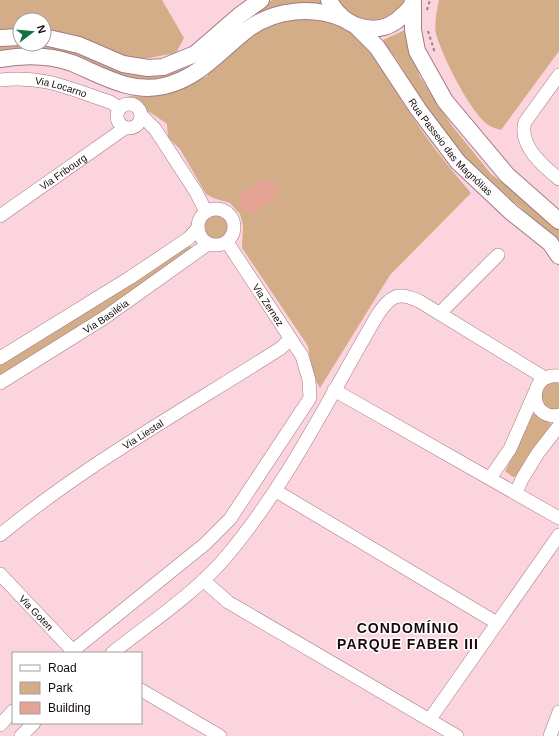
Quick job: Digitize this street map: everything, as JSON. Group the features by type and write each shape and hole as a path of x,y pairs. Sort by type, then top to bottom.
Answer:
{"street":[{"path":"52,39 79,45 123,64 148,68 163,67 195,54 240,14 261,0"},
{"name":"Rua Passeio das Magnólias","path":"329,0 334,9 377,47 418,109 458,162 511,212 550,243 559,256"},
{"path":"0,59 23,56 56,59 112,81 149,88 176,83 203,68 249,28 270,18 299,11 329,13 350,23 366,28 385,27 418,6"},
{"path":"418,6 413,30 417,51 445,101 507,175 559,221"},
{"path":"0,38 12,37"},
{"path":"195,54 203,68"},
{"path":"559,74 525,122 523,131 528,147 559,179"},
{"name":"Via Locarno","path":"0,80 29,78 44,80 110,102 120,108"},
{"path":"141,115 137,126 134,128 126,128 119,124 117,120 117,111 120,108 131,104 138,107 141,115 155,129 196,192 206,212"},
{"name":"Via Fribourg","path":"0,216 126,128"},
{"path":"216,209 230,215 234,229 227,242 218,246 208,244 200,237 198,228 200,219 206,212 216,209"},
{"name":"Via Basiléia","path":"0,358 131,277 189,238 198,228"},
{"name":"Via Zernez","path":"71,652 205,544 230,519 310,398 311,390 307,369 302,356 227,242"},
{"name":"Via Basiléia","path":"0,383 104,318 208,244"},
{"path":"440,313 498,255"},
{"path":"113,652 203,580 225,558 276,491 378,314 391,298 403,295 411,297 440,313 545,378"},
{"name":"Via Liestal","path":"0,535 69,482 281,348 290,339"},
{"path":"490,478 510,449 537,387 545,378 552,375 559,376"},
{"path":"334,390 559,518"},
{"path":"535,392 535,398 540,409 550,415 559,415"},
{"path":"516,493 522,479 538,453 559,426"},
{"path":"276,491 497,623"},
{"path":"430,719 559,535"},
{"name":"Via Goten","path":"0,574 71,652"},
{"path":"203,580 228,602 457,736"},
{"path":"142,691 220,736"},
{"path":"0,724 12,712"},
{"path":"550,736 559,712"},
{"path":"21,736 33,724"}],"path":[{"path":"418,6 430,0"},
{"path":"427,27 436,55"}],"green space":[{"path":"0,0 162,0 184,38 176,53 149,58 133,59 52,34 52,12 12,12 12,32 0,33"},
{"path":"272,0 321,0 322,5 233,26"},
{"path":"339,0 405,0 398,9 390,15 381,19 372,20 363,19 354,15 346,9"},
{"path":"439,0 559,0 559,51 501,130 491,127 482,120 474,110 458,84 444,56 435,30"},
{"path":"300,15 339,25 353,33 366,45 428,140 471,193 390,275 320,388 312,375 308,346 242,248 243,225 240,214 230,203 213,198 206,194 180,149 168,138 167,124 137,104 128,96 150,96 160,94 198,81 208,76 206,71 270,24"},
{"path":"405,30 420,77 453,127 491,174 537,208 559,230 559,246 520,207 463,159 438,126 395,57 384,43 383,40"},
{"path":"0,43 12,43 12,52 52,52 52,45 184,67 186,73 149,82 0,53"},
{"path":"216,211 227,215 231,226 227,237 216,241 205,237 201,226 205,215"},
{"path":"188,245 194,249 193,253 0,377 0,364"},
{"path":"559,381 559,409 548,409 541,403 541,389 543,385"},
{"path":"532,413 552,424 529,454 516,476 513,477 505,471 519,445"}],"building":[{"path":"257,179 279,184 272,204 263,204 257,214 237,208 244,188 252,189"}],"district":[{"name":"CONDOMÍNIO PARQUE FABER III","path":"408,636"}]}
